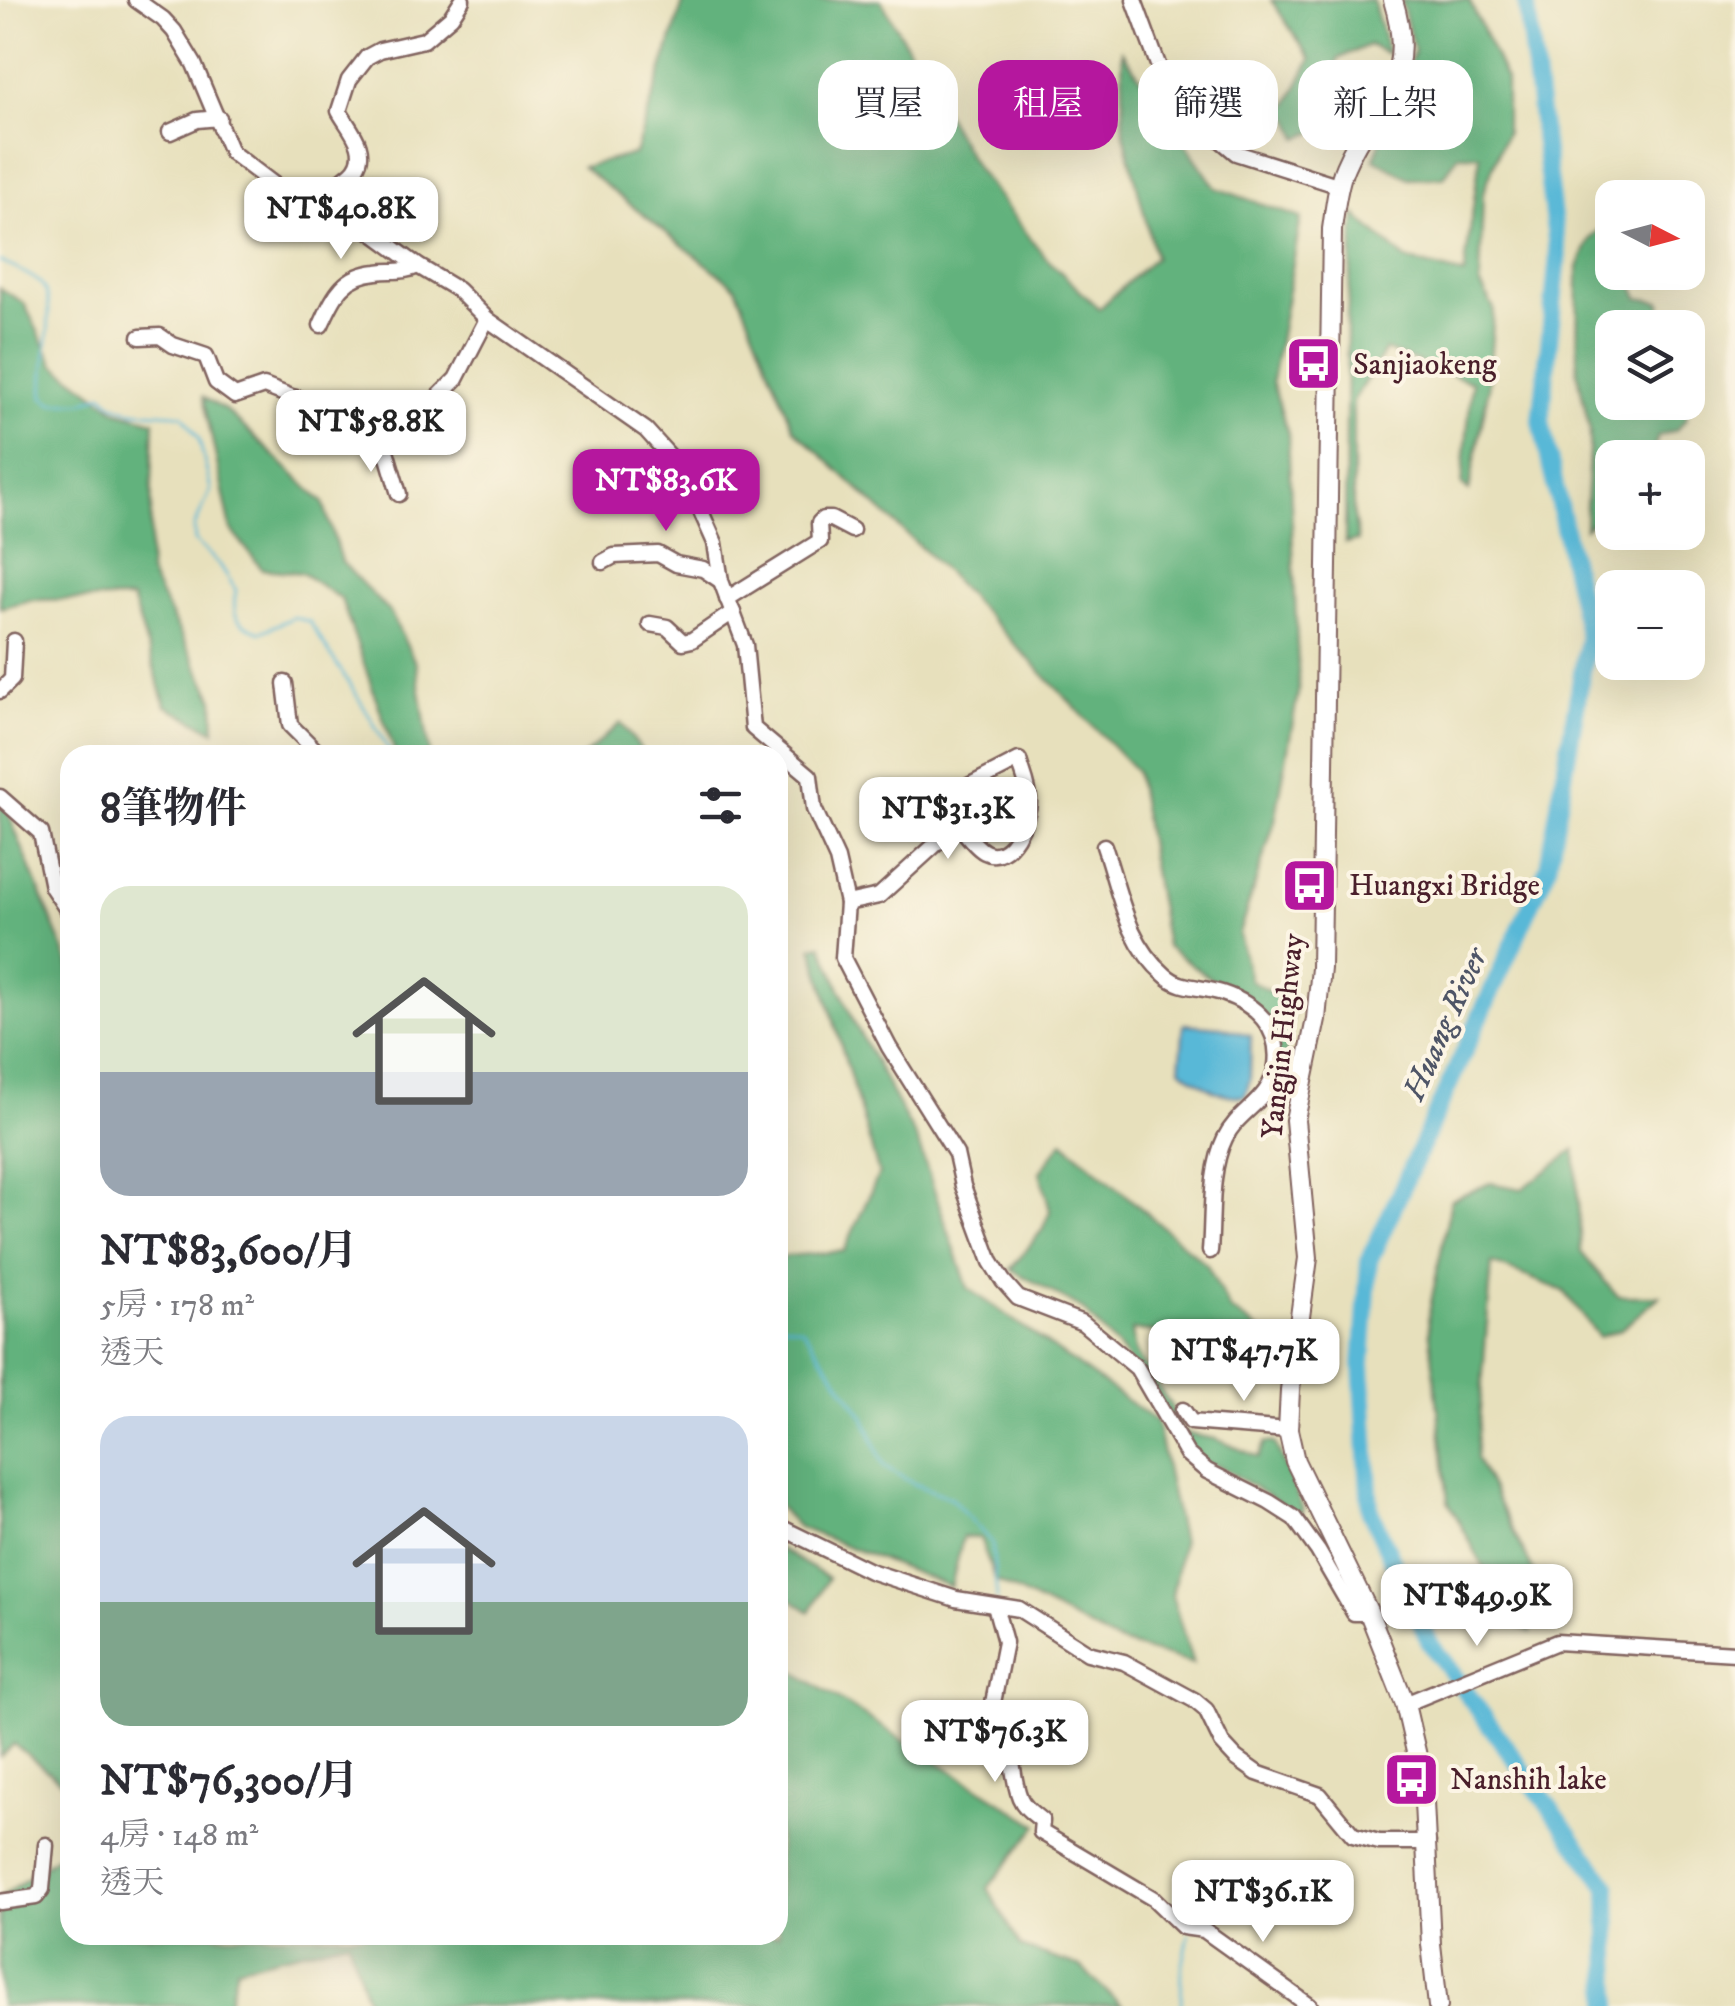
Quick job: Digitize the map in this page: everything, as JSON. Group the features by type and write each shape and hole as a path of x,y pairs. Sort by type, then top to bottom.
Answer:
{"main road":[{"name":"Yangjin Highway","path":"1392,0 1404,44 1400,68 1345,168 1332,249 1321,968 1316,1019 1295,1120 1308,1258 1288,1430 1295,1462 1370,1613 1405,1704 1424,1782 1430,1944 1438,2006"}],"street":[{"path":"136,0 174,31 194,64 231,152 276,186 330,205 458,290 487,318 646,430 684,470 714,543 722,581 745,645 753,728 769,745"},
{"path":"330,205 332,190 355,170 360,158 360,146 339,111 348,80 375,52 429,36 457,11 462,0"},
{"path":"1134,0 1170,97 1236,154 1340,186"},
{"path":"170,132 197,120 219,118"},
{"path":"321,325 340,286 368,274 402,273 418,266"},
{"path":"399,494 384,444 388,434 426,409 456,379 487,318"},
{"path":"140,337 160,336 173,345 206,356 216,382 235,396 264,386 292,397 344,408 376,444 384,444"},
{"path":"650,624 667,627 682,642 692,640 730,605 820,541 819,523 823,519 852,530"},
{"path":"603,562 614,556 658,554 676,564 703,569 722,581"},
{"path":"0,691 12,678 14,641"},
{"path":"285,683 290,725 310,745"},
{"path":"788,759 810,776 814,809 837,859 847,903 843,958 889,1047 956,1154 963,1186 991,1262 1003,1281 1018,1298 1082,1323 1138,1368 1188,1454 1207,1472 1294,1518 1354,1614 1370,1613"},
{"path":"1019,760 1030,800 1018,836 1004,852 983,852 958,824 947,796 1019,760"},
{"path":"0,797 37,826 52,887 60,899"},
{"path":"847,903 880,896 958,824"},
{"path":"1104,846 1131,934 1145,954 1166,977 1182,986 1223,993 1256,1010 1269,1023 1276,1042 1272,1082 1226,1134 1218,1158 1210,1251"},
{"path":"1183,1410 1191,1422 1288,1430"},
{"path":"788,1531 870,1571 937,1594 1019,1609 1088,1654 1124,1662 1194,1700 1206,1710 1222,1743 1236,1758 1257,1773 1320,1795 1353,1835 1379,1842 1428,1842"},
{"path":"1001,1606 1005,1642 990,1718 1010,1746 1020,1798 1042,1820 1041,1832 1154,1900 1189,1927 1204,1930 1310,2006"},
{"path":"1405,1704 1546,1644 1735,1652"},
{"path":"0,1902 36,1897 42,1889 46,1845"}],"green space":[{"path":"684,0 881,0 915,60 818,60 818,150 958,150 958,136 976,168 1045,257 1099,309 1155,257 1124,134 1122,51 1138,74 1138,150 1190,150 1216,188 1301,218 1272,381 1288,434 1299,688 1275,821 1239,934 1250,980 1294,1006 1278,1100 1277,1027 1166,946 1136,771 933,559 794,429 736,287 582,167 635,154"},
{"path":"1271,0 1373,0 1388,54 1369,45 1338,60 1311,59"},
{"path":"1401,0 1469,0 1506,80 1506,133 1483,193 1480,284 1494,309 1488,391 1469,491 1462,485 1472,382 1385,350 1353,401 1353,510 1358,541 1345,543 1347,313 1356,215 1406,260 1464,275 1480,155 1458,155 1444,177 1409,178 1374,159 1377,150 1473,150 1473,60 1411,60 1414,51"},
{"path":"1298,85 1298,136 1286,109"},
{"path":"1595,234 1595,290 1635,290 1639,298 1661,302 1661,310 1595,310 1595,420 1685,420 1657,440 1595,440 1595,521 1585,528 1590,431 1577,370 1578,267"},
{"path":"0,288 24,303 54,364 118,411 154,421 149,573 214,699 215,731 166,706 132,599 31,600 0,608"},
{"path":"203,397 227,411 323,502 341,561 391,614 416,664 428,745 392,745 341,599 302,573 262,569 231,529"},
{"path":"621,723 638,745 596,745"},
{"path":"0,793 60,940 60,1781 14,1744 0,1757"},
{"path":"822,945 854,1022 917,1140 968,1288 1156,1421 1182,1542 1172,1596 1193,1664 1117,1642 995,1580 980,1538 963,1537 951,1587 798,1527 788,1516 788,1256 844,1251 879,1174 812,947"},
{"path":"1063,1141 1207,1265 1230,1310 1272,1339 1255,1381 1220,1348 1198,1338 1132,1330 1135,1352 1169,1402 1183,1433 1216,1439 1258,1457 1266,1442 1275,1443 1303,1509 1299,1515 1221,1467 1199,1462 1122,1352 1082,1309 1011,1269 1042,1230 1050,1211 1040,1172"},
{"path":"1575,1150 1581,1252 1617,1296 1660,1296 1620,1330 1599,1337 1564,1291 1492,1263 1476,1458 1542,1588 1531,1632 1515,1625 1448,1501 1428,1318 1451,1200 1490,1183 1522,1189"},
{"path":"788,1554 828,1578 810,1612 788,1597"},
{"path":"788,1667 1038,1825 988,1888 1021,1947 1081,1967 1122,2006 369,2006 350,1945 788,1945"},
{"path":"60,1854 60,1945 327,1945 237,1967 228,2006 0,2006 0,1898"}],"water":[{"path":"1184,1024 1222,1027 1251,1036 1250,1079 1245,1096 1218,1092 1180,1068"}],"waterway":[{"name":"Huang River","path":"1526,0 1558,256 1541,421 1588,638 1548,867 1369,1261 1362,1364 1370,1511 1430,1643 1608,1887 1610,2006"},
{"path":"0,261 34,278 47,294 44,397 52,403 83,402 103,394 110,402 129,410 183,415 199,439 211,490 194,527 195,541 220,565 236,590 237,618 261,632 294,617 310,622 385,745"},
{"path":"788,1325 802,1328 864,1417 884,1466 912,1483 951,1498 992,1543 997,1599"},
{"path":"1172,1908 1188,1922"},
{"path":"1181,2006 1182,1968 1189,1935"}],"place":[{"name":"Sanjiaokeng","path":"1314,364"},
{"name":"Huangxi Bridge","path":"1310,885"},
{"name":"Nanshih lake","path":"1411,1779"}]}
